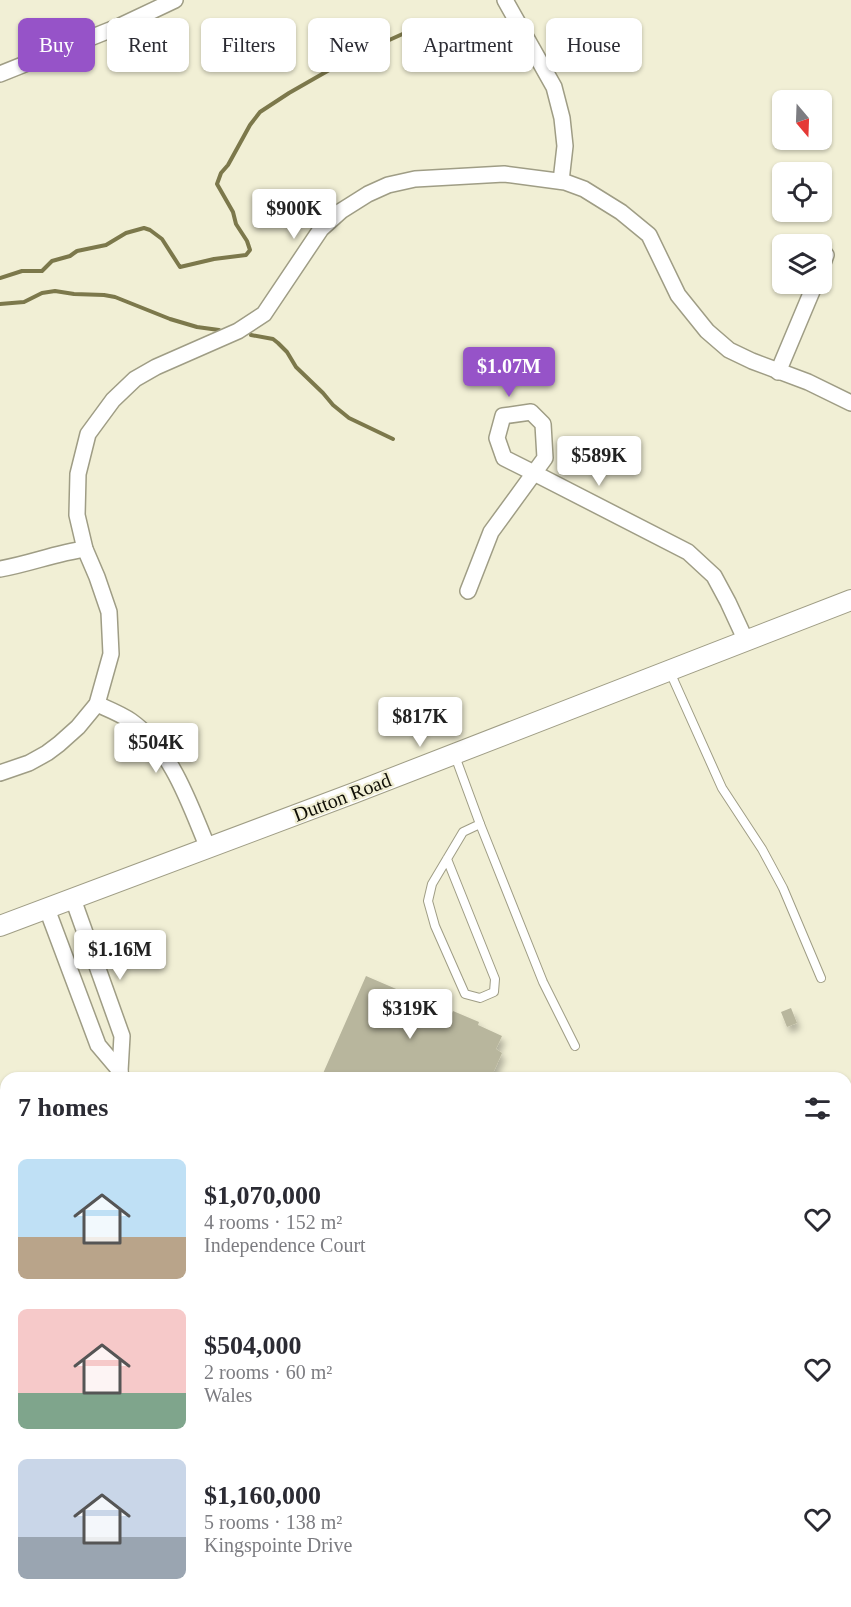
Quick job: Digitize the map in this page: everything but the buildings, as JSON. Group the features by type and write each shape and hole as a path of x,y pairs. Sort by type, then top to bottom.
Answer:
{"street":[{"path":"1,72 120,26 175,0"},
{"path":"505,0 554,87 562,118 565,146 561,182"},
{"path":"0,773 29,764 59,744 78,727 97,704 111,654 109,612 98,577 85,549 77,515 78,474 88,434 113,400 135,379 156,367 238,331 264,314 321,229 341,211 368,194 388,185 415,180 504,174 561,182 584,189 621,212 649,235 678,295 706,331 729,350 778,372 808,382 851,403"},
{"path":"778,372 811,294"},
{"path":"468,591 491,532 534,473 688,552 714,576 746,641"},
{"path":"0,569 85,549"},
{"name":"Dutton Road","path":"0,926 851,600"},
{"path":"97,704 130,721 156,744 175,773 208,848"},
{"path":"73,899 122,1036 121,1072"},
{"path":"46,909 98,1045 119,1072"}],"lane":[{"path":"669,671 722,788 762,849 783,888 821,978"},
{"path":"454,754 543,982 575,1046"},
{"path":"447,859 495,979 494,992 480,998 465,994 435,926 428,901 432,884 463,832 480,824"}],"waterway":[{"path":"0,278 22,271 42,271 52,261 70,256 77,251 106,245 126,233 144,228 162,239 180,267 246,255 250,250 247,241 236,224 233,212 217,184 221,173 228,165 250,125 260,112 289,93 331,69 356,60 376,46 402,34"},
{"path":"0,304 24,302 42,293 55,291 104,295 115,297 170,319 197,327 219,330"},
{"path":"251,335 273,339 287,352 296,367 333,405 349,418 393,439"}]}
